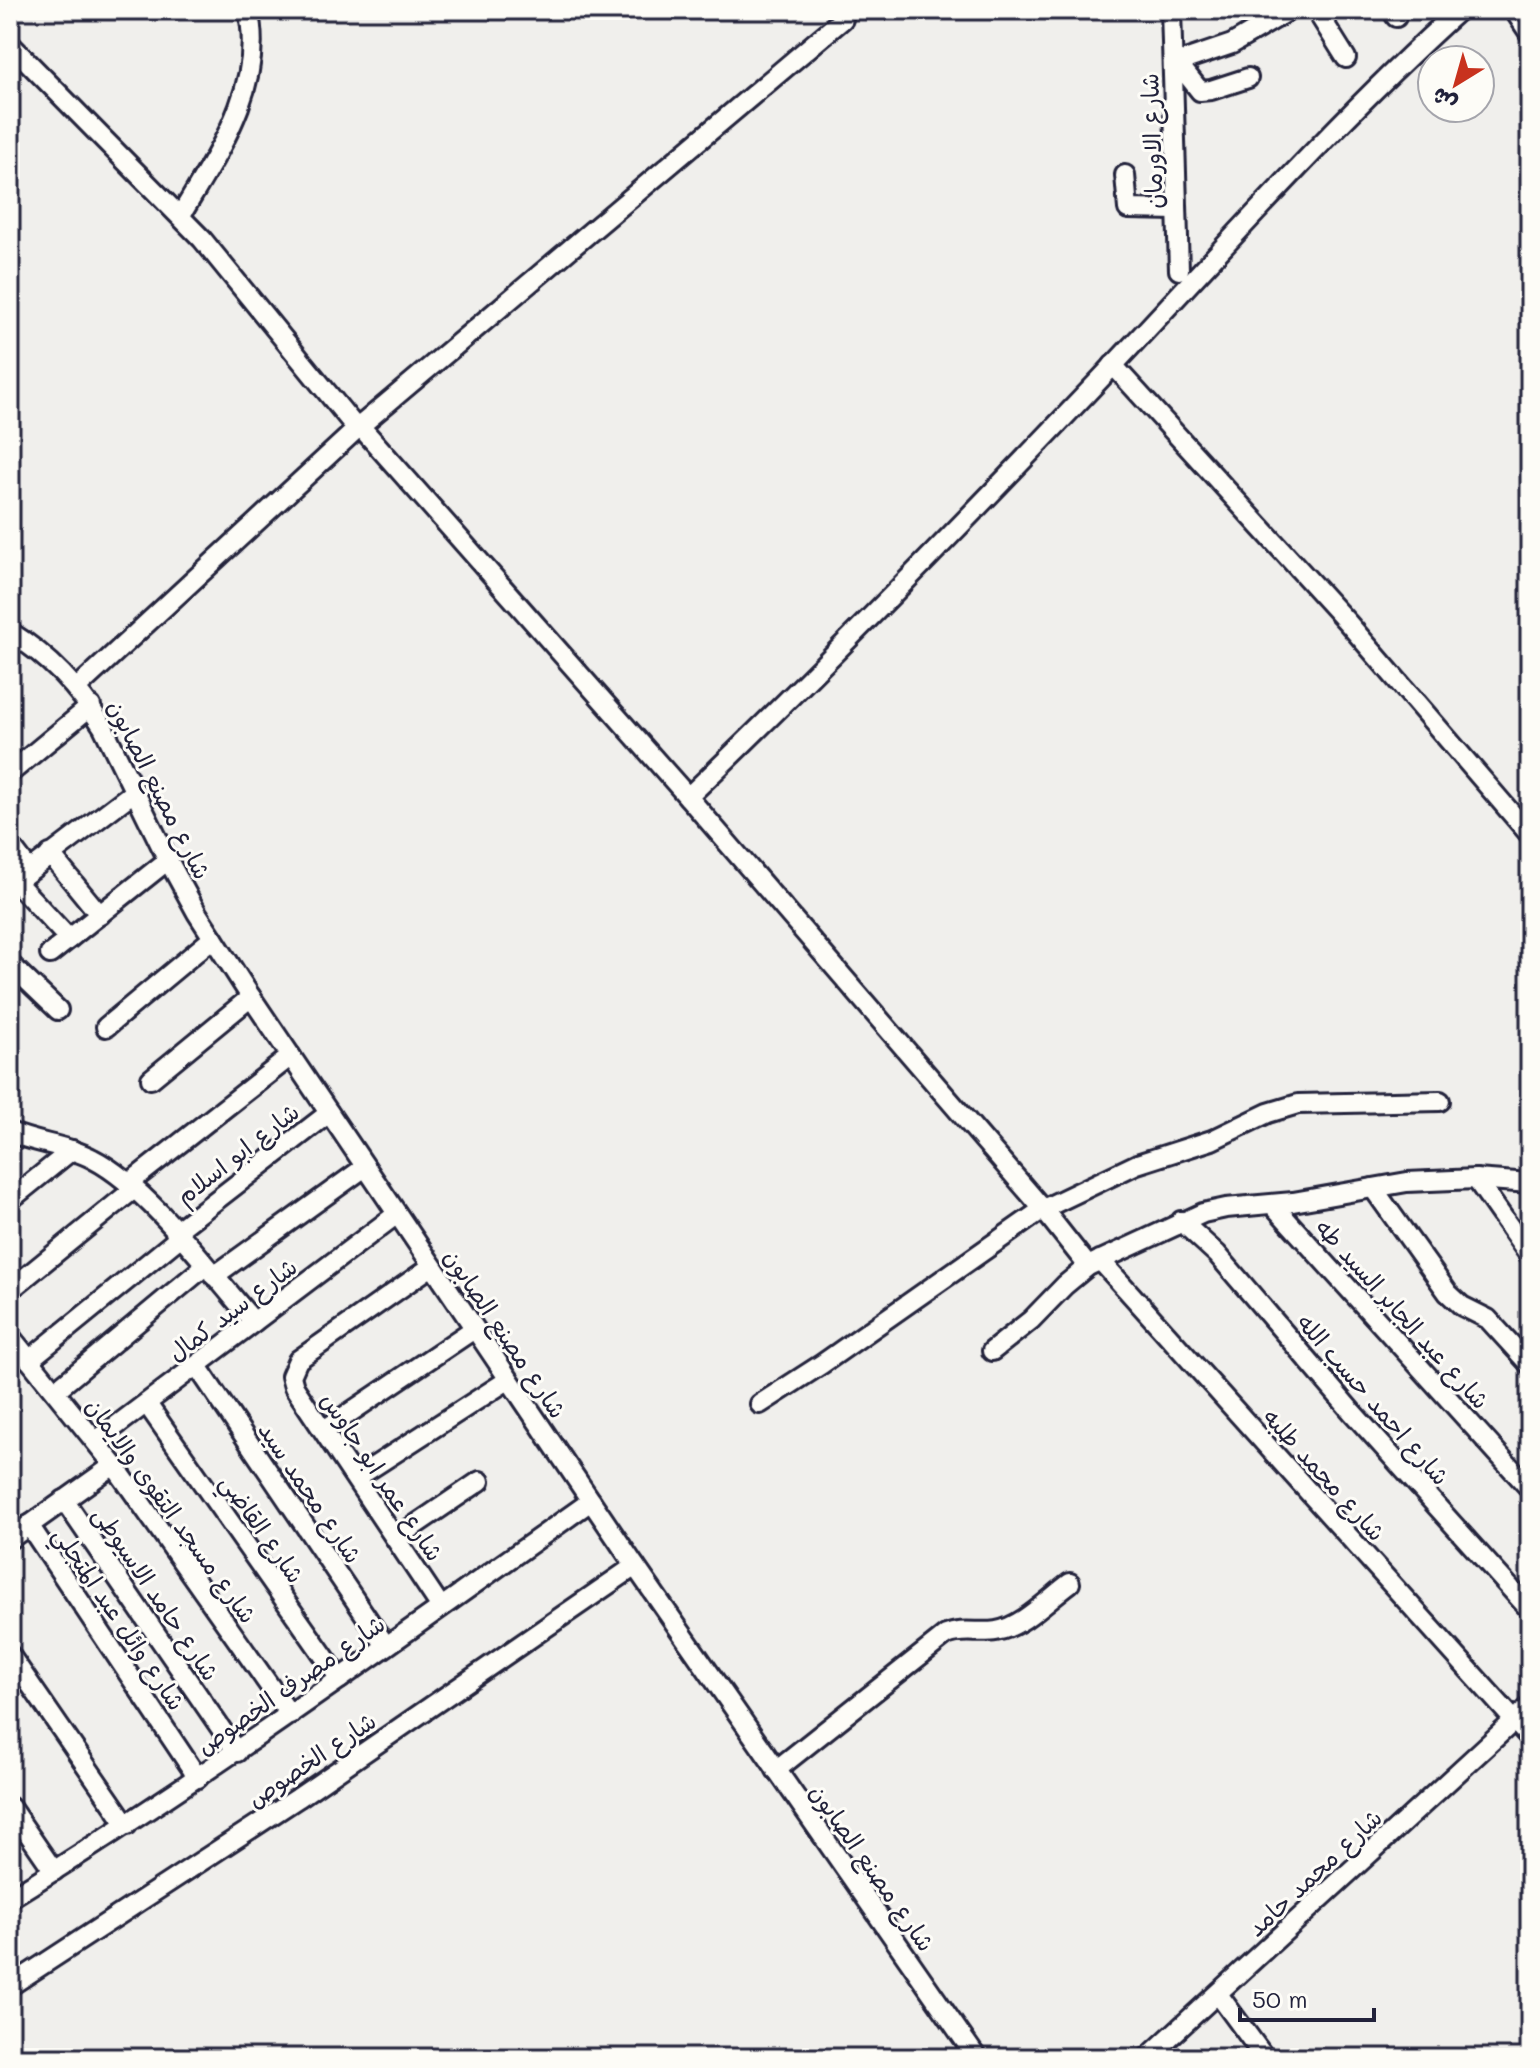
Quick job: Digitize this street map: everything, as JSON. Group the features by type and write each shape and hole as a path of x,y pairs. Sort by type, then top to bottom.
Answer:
{"street":[{"path":"181,215 217,154 241,100 252,49 248,10"},
{"name":"شارع الاورمان","path":"1171,10 1179,270"},
{"path":"1248,78 1200,91 1175,63 1232,44 1290,10"},
{"path":"1316,10 1346,58"},
{"path":"688,797 786,703 1382,81 1459,10"},
{"path":"1514,10 1530,34"},
{"path":"77,688 358,427 843,19"},
{"name":"شارع محمد طلبه","path":"10,44 181,215 358,427 688,797 1072,1246 1094,1263 1530,1738"},
{"path":"1125,175 1128,209 1177,210"},
{"path":"1113,365 1348,623 1530,835"},
{"name":"شارع مصنع الصابون","path":"10,632 50,660 91,706 168,860 251,997 595,1508 977,2058"},
{"path":"10,773 91,706"},
{"path":"18,879 135,791"},
{"path":"10,845 18,879 69,939"},
{"path":"50,854 100,915"},
{"path":"50,954 168,860"},
{"path":"106,1027 213,938"},
{"path":"10,964 58,1010"},
{"path":"151,1079 251,997"},
{"path":"10,1290 131,1186 291,1056"},
{"path":"760,1404 1046,1213 1137,1164 1212,1140 1250,1120 1286,1107 1311,1102 1440,1101"},
{"name":"شارع ابو اسلام","path":"29,1360 178,1234 329,1113"},
{"path":"10,1132 32,1141 72,1150 111,1169 178,1234 254,1322"},
{"path":"10,1200 72,1150"},
{"path":"55,1391 210,1271 365,1167"},
{"path":"1476,1179 1530,1256"},
{"path":"992,1351 1094,1263 1181,1221 1226,1208 1273,1205 1407,1182 1476,1179 1530,1183"},
{"path":"1373,1188 1448,1293 1462,1306 1488,1319 1530,1365"},
{"name":"شارع عبد الجابر السيد طه","path":"1273,1205 1530,1489"},
{"name":"شارع سيد كمال","path":"96,1441 397,1214"},
{"name":"شارع احمد حسب الله","path":"1181,1221 1217,1254 1352,1412 1530,1610"},
{"name":"شارع عمر ابو جاوس","path":"432,1266 303,1357 292,1370 294,1387 441,1607"},
{"path":"324,1430 474,1329"},
{"name":"شارع مسجد التقوى والايمان","path":"10,1336 114,1465 290,1715"},
{"name":"شارع محمد سيد","path":"197,1366 386,1646"},
{"path":"356,1478 508,1380"},
{"name":"شارع القاضي","path":"147,1404 340,1679"},
{"path":"10,1539 114,1465"},
{"path":"396,1538 480,1481"},
{"name":"شارع حامد الاسيوطى","path":"64,1500 237,1752"},
{"name":"شارع مصرف الخصوص","path":"10,1898 237,1752 441,1607 595,1508"},
{"name":"شارع وائل عبد المتجلي","path":"29,1525 198,1778"},
{"name":"شارع الخصوص","path":"10,1986 298,1798 632,1562"},
{"path":"776,1770 946,1635 955,1631 992,1632 1015,1624 1070,1583"},
{"path":"10,1655 127,1825"},
{"name":"شارع محمد حامد","path":"1147,2058 1530,1706"},
{"path":"10,1807 54,1871"},
{"path":"1218,1994 1265,2058"}]}
